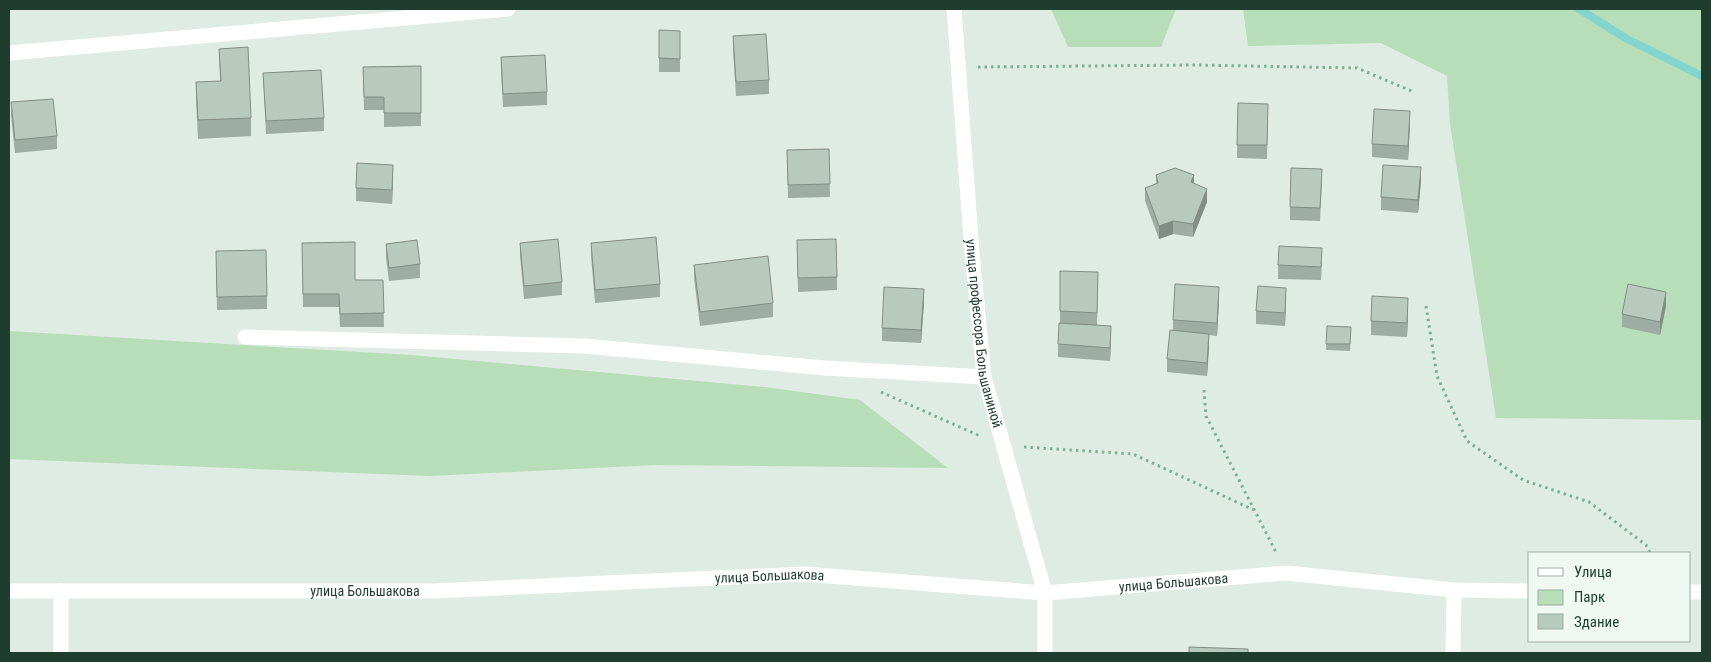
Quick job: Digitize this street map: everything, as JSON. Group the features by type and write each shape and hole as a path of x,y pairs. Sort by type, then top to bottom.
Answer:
{"street":[{"path":"9,53 508,9"},
{"name":"улица профессора Большаниной","path":"954,9 972,252 984,377 1045,593 1045,653"},
{"path":"245,337 584,346 825,368 984,377"},
{"name":"улица Большакова","path":"9,592 434,591 804,574 1045,593 1286,573 1454,590 1528,591"},
{"path":"1453,653 1454,590"},
{"path":"61,591 61,653"}],"path":[{"path":"958,67 1195,65 1357,68 1414,92"},
{"path":"1426,306 1436,376 1467,441 1523,480 1589,502 1646,545 1650,552"},
{"path":"1204,390 1206,416 1286,573"},
{"path":"879,391 1003,446 1133,454 1256,511"}],"green space":[{"path":"1051,9 1176,9 1161,47 1068,47"},
{"path":"1243,9 1702,9 1702,420 1496,418 1450,124 1447,76 1381,43 1248,46"},
{"path":"9,331 411,355 765,387 860,400 948,468 656,465 430,476 9,459"}],"building":[{"path":"659,30 680,31 680,59 659,58"},
{"path":"766,34 769,80 736,82 733,36"},
{"path":"248,47 251,118 198,120 196,82 221,81 219,49"},
{"path":"545,55 547,92 503,94 501,57"},
{"path":"421,66 421,113 384,113 384,97 364,97 363,67"},
{"path":"321,70 324,118 266,121 263,73"},
{"path":"53,99 57,136 15,140 11,102"},
{"path":"1238,103 1268,104 1267,145 1237,145"},
{"path":"1374,109 1410,111 1408,146 1372,144"},
{"path":"829,149 830,184 788,185 787,150"},
{"path":"357,163 393,165 392,190 356,188"},
{"path":"1383,165 1421,167 1418,200 1381,197"},
{"path":"1175,168 1194,175 1191,182 1207,189 1193,224 1173,221 1159,226 1145,188 1158,183 1156,175"},
{"path":"1291,168 1322,169 1320,208 1290,207"},
{"path":"656,237 660,284 595,290 591,243"},
{"path":"558,239 562,282 524,286 520,243"},
{"path":"836,239 837,277 798,278 797,240"},
{"path":"417,240 420,264 389,268 386,244"},
{"path":"355,242 355,280 383,280 384,313 340,314 339,294 303,294 302,243"},
{"path":"1279,246 1322,248 1321,267 1278,265"},
{"path":"266,250 267,296 217,297 216,251"},
{"path":"768,256 773,303 700,312 694,265"},
{"path":"1060,271 1098,272 1097,313 1060,311"},
{"path":"1175,284 1219,287 1217,323 1173,320"},
{"path":"1628,284 1666,292 1660,322 1622,314"},
{"path":"1258,286 1286,288 1285,313 1256,311"},
{"path":"884,287 924,289 921,330 882,328"},
{"path":"1372,296 1408,298 1407,323 1371,321"},
{"path":"1059,323 1111,326 1110,348 1058,344"},
{"path":"1327,326 1351,327 1350,344 1326,344"},
{"path":"1170,330 1209,334 1207,363 1167,359"},
{"path":"1189,647 1248,649 1248,653 1189,653"}],"waterway":[{"path":"1579,9 1627,39 1702,76"}]}
